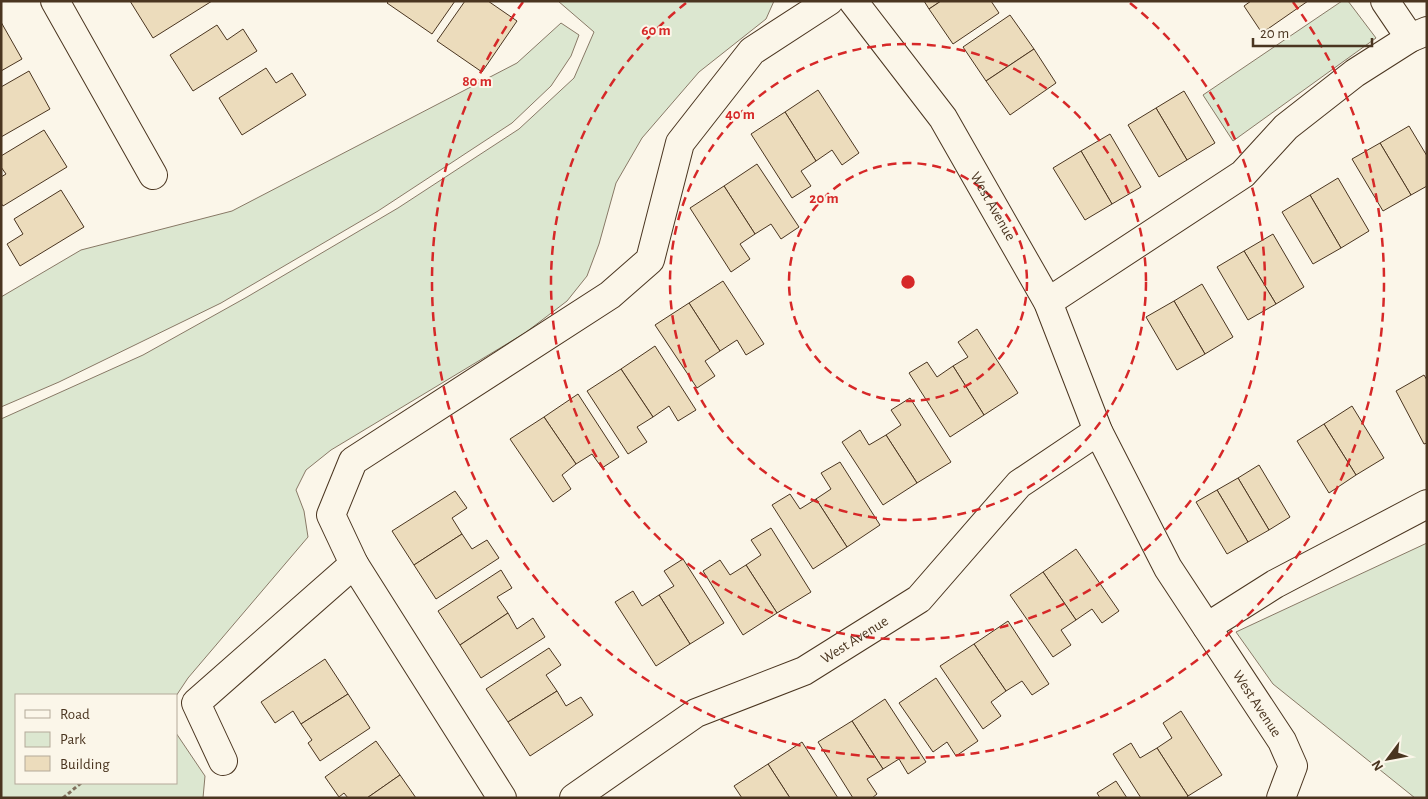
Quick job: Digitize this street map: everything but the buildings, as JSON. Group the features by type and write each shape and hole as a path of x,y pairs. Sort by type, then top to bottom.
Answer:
{"street":[{"path":"55,1 153,175"},
{"path":"502,798 354,564 331,515 353,461 610,295 650,260 680,142 752,51 830,1"},
{"name":"West Avenue","path":"853,1 944,118 1048,302 1098,431 1168,568 1282,741 1293,766 1282,798"},
{"path":"1048,302 1243,174 1286,127 1355,73 1418,34 1385,1"},
{"name":"West Avenue","path":"574,798 696,713 804,671 920,599 1019,484 1098,431"},
{"path":"1207,627 1275,584 1427,504"},
{"path":"223,761 196,704 354,564"}],"path":[{"path":"63,798 80,784"}],"green space":[{"path":"558,1 774,1 766,19 699,72 642,138 616,183 599,244 587,276 567,301 525,333 331,450 306,470 296,490 304,511 308,537 188,678 177,694 15,694 15,784 178,784 178,736 205,776 203,798 1,798 1,419 143,355 247,297 398,208 519,129 574,78 594,32"},
{"path":"1342,1 1348,1 1376,38 1233,141 1203,95"},
{"path":"561,23 579,35 571,56 551,86 512,123 378,211 221,303 59,382 1,407 1,297 81,250 232,211 517,63"},
{"path":"1427,543 1427,798 1415,798 1273,684 1236,632"}]}
